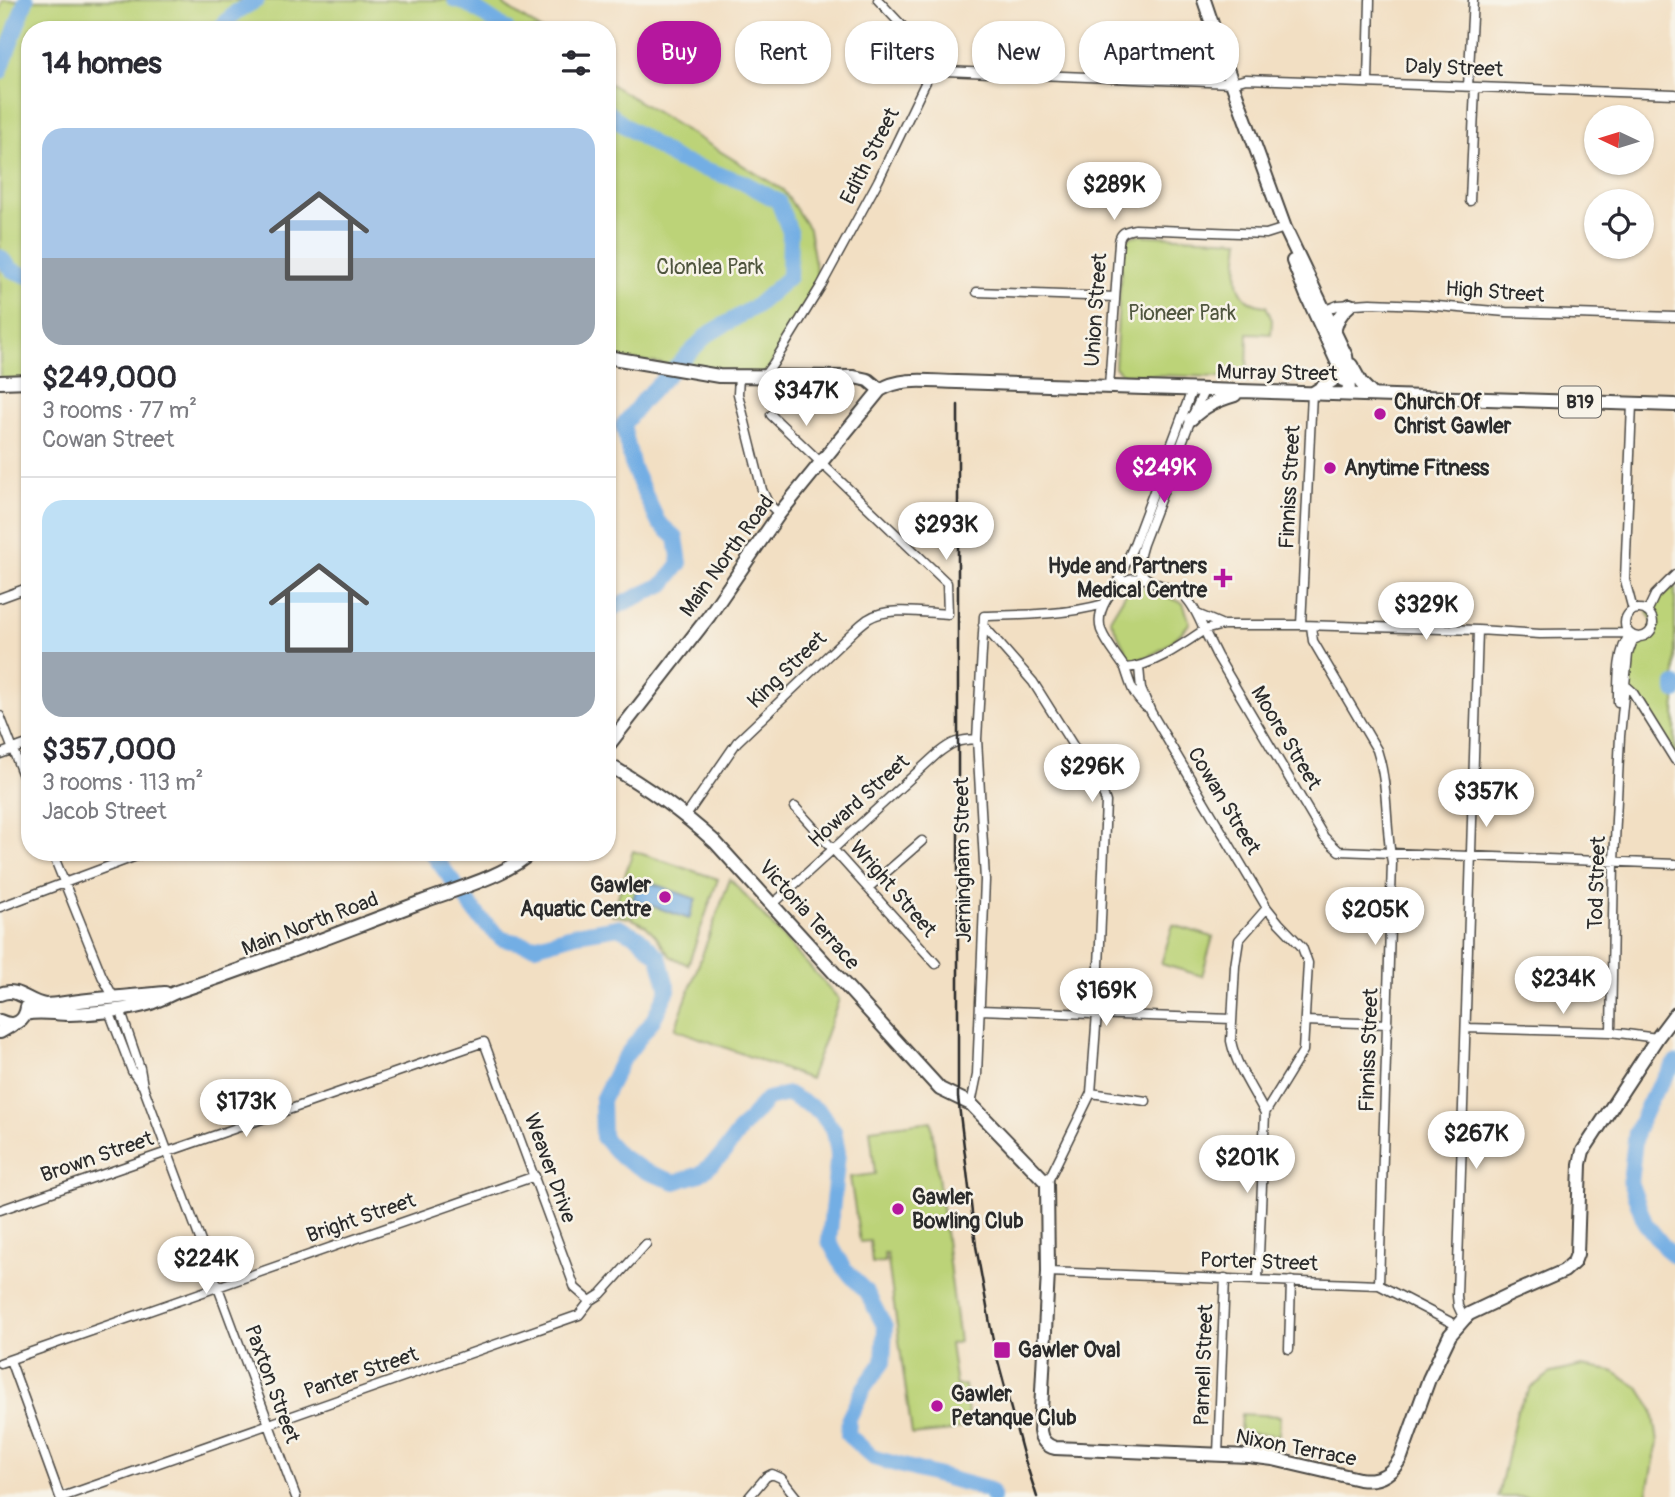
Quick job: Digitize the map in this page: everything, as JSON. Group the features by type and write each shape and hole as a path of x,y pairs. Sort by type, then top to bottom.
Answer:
{"main road":[{"path":"1204,0 1211,21"},
{"path":"1232,84 1285,228 1320,312 1343,361 1373,395"},
{"path":"1334,332 1341,312 1350,305"},
{"path":"1320,312 1334,332 1343,361 1346,394"},
{"path":"616,359 719,376 854,377 868,380 880,390"},
{"path":"1312,393 1332,381 1343,361"},
{"path":"0,382 21,381"},
{"name":"Murray Street","path":"880,390 902,381 1675,405"},
{"name":"Main North Road","path":"616,735 709,616 779,514 880,390"},
{"path":"1188,413 1246,392"},
{"name":"Victoria Terrace","path":"616,769 642,784 686,816 733,860 940,1089 971,1104 1047,1182"},
{"name":"Main North Road","path":"1,992 14,991 35,1003 53,1005 72,1002 150,1003 478,881 521,861"},
{"path":"0,1032 6,1023 20,1021 25,1014 26,1003 22,996"},
{"path":"53,1005 72,1007 111,1004"},
{"name":"Main North Road","path":"25,1014 65,1014 111,1004"},
{"path":"1461,1323 1469,1314 1564,1271 1574,1262 1577,1254 1580,1164 1583,1152 1675,1014"},
{"path":"1047,1182 1048,1272"},
{"name":"Nixon Terrace","path":"1048,1272 1040,1431 1042,1440 1055,1448 1218,1454 1273,1459 1359,1479 1381,1478 1396,1466 1401,1457 1429,1379 1450,1335 1461,1323"}],"street":[{"path":"878,0 898,21"},
{"path":"1368,82 1370,0"},
{"path":"1470,201 1473,0"},
{"path":"958,72 1079,77"},
{"name":"Daly Street","path":"1239,81 1368,82 1675,94"},
{"name":"Edith Street","path":"764,376 821,286 878,181 925,84"},
{"name":"Union Street","path":"1108,387 1119,238 1128,230 1137,229 1266,234 1285,228"},
{"path":"977,292 1115,297"},
{"name":"High Street","path":"1320,312 1338,306 1370,303 1506,312 1675,317"},
{"path":"738,376 738,394 762,490 768,503 779,514"},
{"path":"1146,579 1138,564 1143,544 1188,413 1180,395 1171,390"},
{"path":"1198,391 1133,547 1101,612 1101,628 1125,668 1139,667 1204,630 1223,625 1395,626 1539,634 1646,636 1653,624 1647,612 1640,609 1630,613 1625,622 1632,635"},
{"name":"Finniss Street","path":"1301,625 1312,393"},
{"path":"1632,404 1625,580 1633,610"},
{"path":"771,415 821,463"},
{"name":"King Street","path":"686,816 737,742 870,618 893,612 948,614 947,583 821,463"},
{"path":"1647,612 1655,595 1675,575"},
{"path":"1113,590 1133,578 1146,579 1180,593 1191,604 1204,630"},
{"path":"0,598 21,590"},
{"path":"983,620 1088,609 1104,604"},
{"path":"1196,614 1223,625"},
{"path":"983,620 1033,682 1103,793 1106,802 1091,1093 1047,1182"},
{"name":"Jerningham Street","path":"971,1104 977,1075 985,880 977,739 983,620"},
{"name":"Finniss Street","path":"1311,626 1313,641 1377,750 1382,764 1392,862 1379,1285"},
{"name":"Moore Street","path":"1204,630 1324,837 1339,851 1390,853"},
{"path":"1461,1323 1457,1296 1478,630"},
{"name":"Tod Street","path":"1611,1032 1614,862 1622,681 1632,635"},
{"path":"1185,642 1199,639 1209,645 1217,656"},
{"name":"Cowan Street","path":"1139,667 1141,689 1151,712 1266,908 1306,954 1308,963 1303,1051 1265,1113"},
{"name":"Cowan Street","path":"1125,668 1136,698 1151,712"},
{"path":"1622,681 1632,691 1675,760"},
{"path":"0,716 21,772"},
{"name":"Howard Street","path":"772,905 943,749 958,741 977,739"},
{"path":"0,754 21,746"},
{"name":"Wright Street","path":"795,807 936,964"},
{"path":"868,888 922,841"},
{"path":"1390,853 1675,863"},
{"name":"Paxton Street","path":"55,861 102,976 103,990 140,1068 143,1086 166,1151 296,1497"},
{"path":"0,907 123,861"},
{"path":"1258,1279 1265,1113 1231,1041 1239,940 1266,908"},
{"path":"980,1010 1233,1019"},
{"path":"1305,1021 1388,1024"},
{"path":"1466,1028 1611,1032 1657,1038"},
{"name":"Brown Street","path":"0,1210 484,1042"},
{"name":"Weaver Drive","path":"484,1042 575,1288 590,1301"},
{"path":"1091,1093 1146,1101"},
{"name":"Bright Street","path":"0,1363 535,1176"},
{"name":"Panter Street","path":"61,1497 579,1315 646,1244"},
{"name":"Porter Street","path":"1048,1272 1379,1285 1461,1323"},
{"name":"Parnell Street","path":"1218,1454 1225,1278"},
{"path":"1289,1349 1291,1281"},
{"path":"10,1360 61,1497"},
{"path":"749,1497 766,1477 772,1474 781,1478 796,1497"}],"green space":[{"path":"3,0 501,0 505,6 528,21 21,21 21,381 0,382 0,9"},
{"name":"Clonlea Park","path":"616,88 783,190 809,229 819,286 764,376 616,358"},
{"name":"Pioneer Park","path":"1137,235 1240,240 1237,272 1241,291 1254,303 1266,306 1272,320 1271,334 1248,333 1247,378 1122,374 1115,367 1122,250 1127,240"},
{"path":"1675,575 1675,760 1624,684 1628,654 1638,638 1652,628 1653,624 1647,612"},
{"path":"1132,583 1183,603 1190,623 1164,648 1131,661 1110,619"},
{"name":"Gawler Aquatic Centre","path":"633,851 718,879 688,965 670,956 646,926 631,918 612,915"},
{"path":"730,879 839,999 810,1079 675,1029"},
{"path":"1173,925 1213,937 1202,976 1161,964"},
{"name":"Gawler Bowling Club","path":"931,1121 959,1342 950,1344 956,1386 965,1385 969,1425 951,1431 912,1435 887,1254 884,1254 885,1262 872,1263 870,1241 860,1242 850,1177 875,1174 870,1129"},
{"path":"1582,1366 1612,1371 1639,1388 1653,1410 1658,1442 1647,1497 1498,1497 1517,1410 1531,1388 1551,1373"},
{"path":"1241,1414 1280,1416 1279,1435 1240,1433"}],"water":[{"path":"640,879 696,899 689,919 633,899"}],"waterway":[{"path":"0,72 26,0"},
{"path":"227,21 236,12 257,0"},
{"path":"455,0 468,4 494,21"},
{"path":"616,118 677,160 743,182 778,201 790,232 789,277 756,306 707,335 643,400 623,425 633,468 658,522 676,538 680,563 664,584 616,607"},
{"path":"0,257 12,270 21,274"},
{"path":"1675,685 1675,691"},
{"path":"438,861 480,918 502,939 535,946 576,934 618,927 638,937 659,957 668,990 653,1020 621,1062 602,1100 603,1137 620,1156 647,1172 675,1182 700,1174 722,1155 767,1099 788,1094 819,1111 834,1131 838,1153 829,1241 843,1267 867,1293 885,1327 883,1362 864,1388 849,1418 848,1435 874,1458 990,1490 993,1497"},
{"path":"1675,1063 1651,1098 1636,1132 1630,1182 1645,1223 1675,1256"}],"railway":[{"path":"958,405 958,1097 976,1246 994,1346 1037,1497"}],"place":[{"name":"Church Of Christ Gawler","path":"1380,414"},
{"name":"Anytime Fitness","path":"1330,468"},
{"name":"Hyde and Partners Medical Centre","path":"1223,578"},
{"name":"Gawler Aquatic Centre","path":"665,897"},
{"name":"Gawler Bowling Club","path":"898,1209"},
{"name":"Gawler Oval","path":"1002,1350"},
{"name":"Gawler Petanque Club","path":"937,1406"}]}
